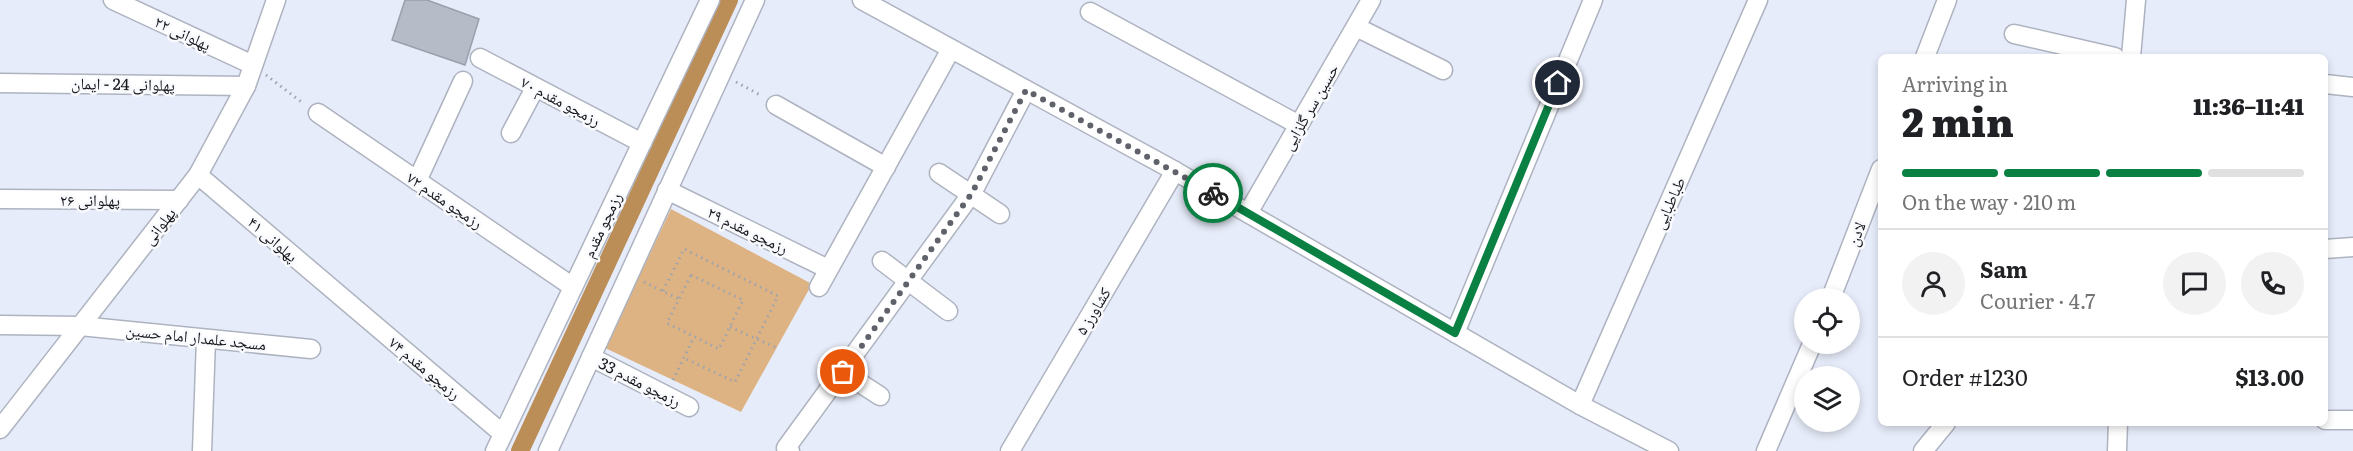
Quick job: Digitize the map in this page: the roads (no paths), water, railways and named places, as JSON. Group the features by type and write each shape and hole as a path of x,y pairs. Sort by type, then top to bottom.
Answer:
{"street":[{"name":"پهلوانی ۲۲","path":"113,0 253,65"},
{"name":"پهلوانی","path":"0,429 198,175 246,86 276,0"},
{"name":"رزمجو مقدم","path":"495,451 710,0"},
{"path":"548,451 755,0"},
{"path":"862,0 1176,171 1580,405 1669,451"},
{"path":"1455,333 1593,0"},
{"name":"طباطبایی","path":"1580,405 1758,0"},
{"path":"1925,54 1947,0"},
{"path":"2131,54 2136,0"},
{"name":"حسین سر گلزایی","path":"1248,213 1356,27 1366,2"},
{"path":"1090,12 1299,125"},
{"path":"1356,27 1443,70"},
{"path":"2014,34 2102,54"},
{"path":"819,286 951,49"},
{"name":"رزمجو مقدم ۷۰","path":"480,58 642,143"},
{"path":"417,181 463,81"},
{"name":"پهلوانی 24 - ایمان","path":"0,83 246,86"},
{"path":"2328,84 2353,87"},
{"path":"511,133 535,88"},
{"path":"790,451 786,448 972,193 1026,90"},
{"path":"776,105 886,166"},
{"name":"رزمجو مقدم ۷۲","path":"318,113 573,286"},
{"name":"کشاورز ۵","path":"1010,451 1176,171"},
{"path":"939,173 972,193 1000,214"},
{"name":"پهلوانی ۴۱","path":"198,175 347,302"},
{"name":"لادن","path":"1835,288 1878,177"},
{"name":"رزمجو مقدم ۲۹","path":"667,190 828,269"},
{"name":"پهلوانی ۲۶","path":"0,199 179,200"},
{"path":"2328,249 2353,248"},
{"path":"882,261 948,310"},
{"name":"رزمجو مقدم ۷۴","path":"347,302 503,434"},
{"name":"مسجد علمدار امام حسین","path":"0,325 80,326 311,349"},
{"path":"202,451 207,339"},
{"path":"1766,451 1808,354"},
{"name":"رزمجو مقدم 33","path":"591,357 689,407"},
{"path":"843,372 879,396"},
{"path":"2328,420 2353,420"},
{"path":"1923,451 1944,426"},
{"path":"2116,451 2118,426"}],"waterway":[{"path":"520,451 729,0"}]}
